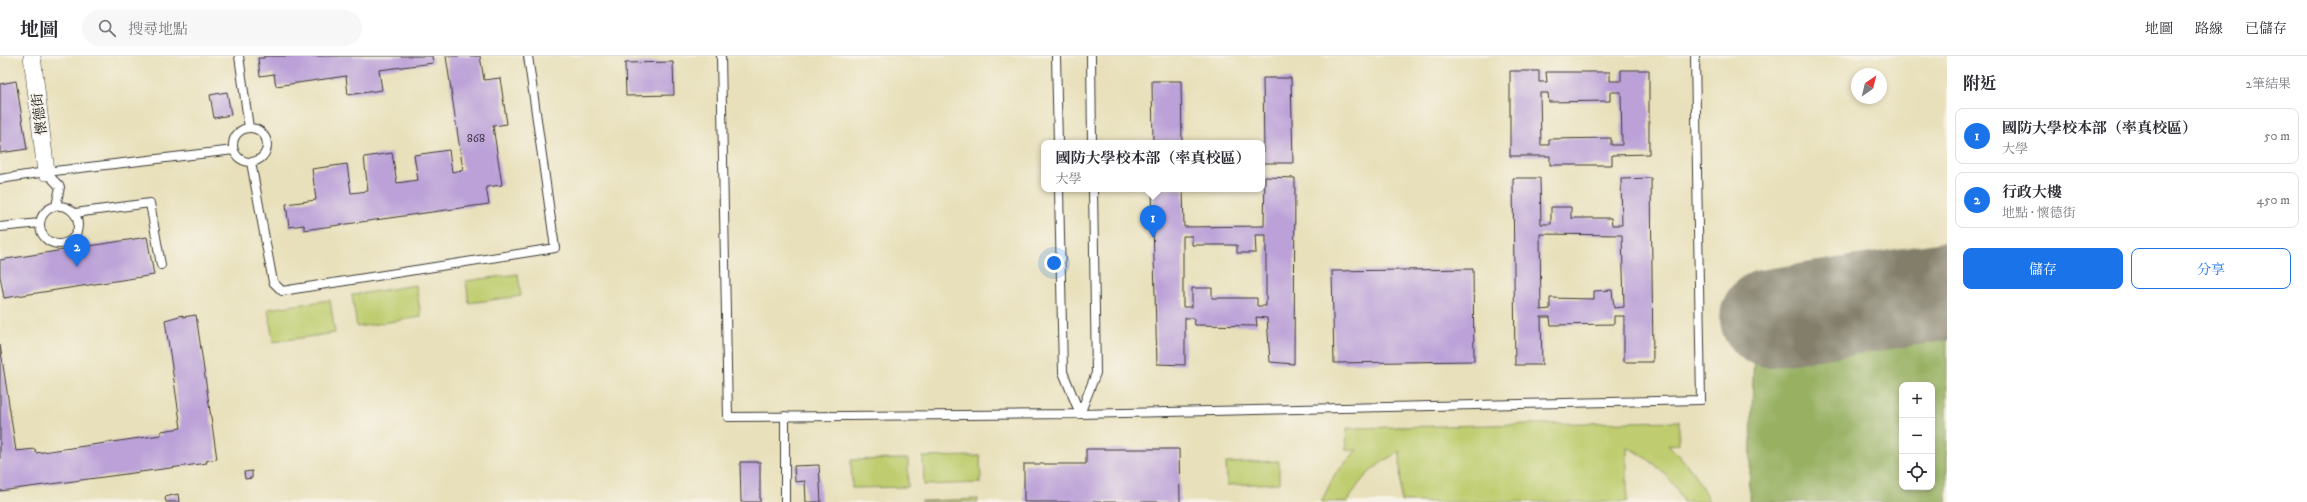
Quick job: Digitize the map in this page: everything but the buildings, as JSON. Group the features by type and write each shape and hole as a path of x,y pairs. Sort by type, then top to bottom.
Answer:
{"street":[{"name":"懷德街","path":"32,56 46,172"}],"lane":[{"path":"239,56 249,128"},
{"path":"251,162 273,282 282,291 556,248 528,56"},
{"path":"721,56 728,417 1080,414 1701,400 1695,56"},
{"path":"1056,56 1058,140"},
{"path":"1091,56 1092,140"},
{"path":"249,128 256,129 266,140 264,154 258,160 251,162 244,161 234,150 233,142 236,135 249,128"},
{"path":"0,179 46,172 234,150"},
{"path":"46,172 60,188 56,206"},
{"path":"1059,192 1063,372 1080,414"},
{"path":"1080,414 1096,373 1093,192"},
{"path":"75,213 150,203 161,265"},
{"path":"56,206 66,206 75,213 79,220 79,230 74,239 65,244 56,244 47,240 41,232 40,223 43,215 48,209 56,206"},
{"path":"0,227 40,223"},
{"path":"785,416 785,502"}],"green space":[{"path":"518,274 521,296 469,303 466,281"},
{"path":"416,285 421,317 357,327 352,295"},
{"path":"330,300 335,333 273,342 268,309"},
{"path":"1947,326 1947,502 1749,502 1754,349"},
{"path":"1679,421 1679,444 1668,445 1692,471 1709,502 1683,502 1673,484 1660,469 1627,447 1627,502 1401,502 1400,451 1370,472 1358,485 1348,502 1321,502 1335,474 1357,450 1346,450 1347,428"},
{"path":"980,456 981,483 924,485 923,457"},
{"path":"908,459 908,487 852,488 851,460"},
{"path":"1279,461 1279,483 1227,485 1226,463"},
{"path":"978,499 978,502 921,502 921,501"}],"runway":[{"path":"1769,318 1947,291"}],"place":[{"name":"國防大學校本部（率真校區）","path":"1153,238"},
{"name":"行政大樓","path":"77,267"}]}
